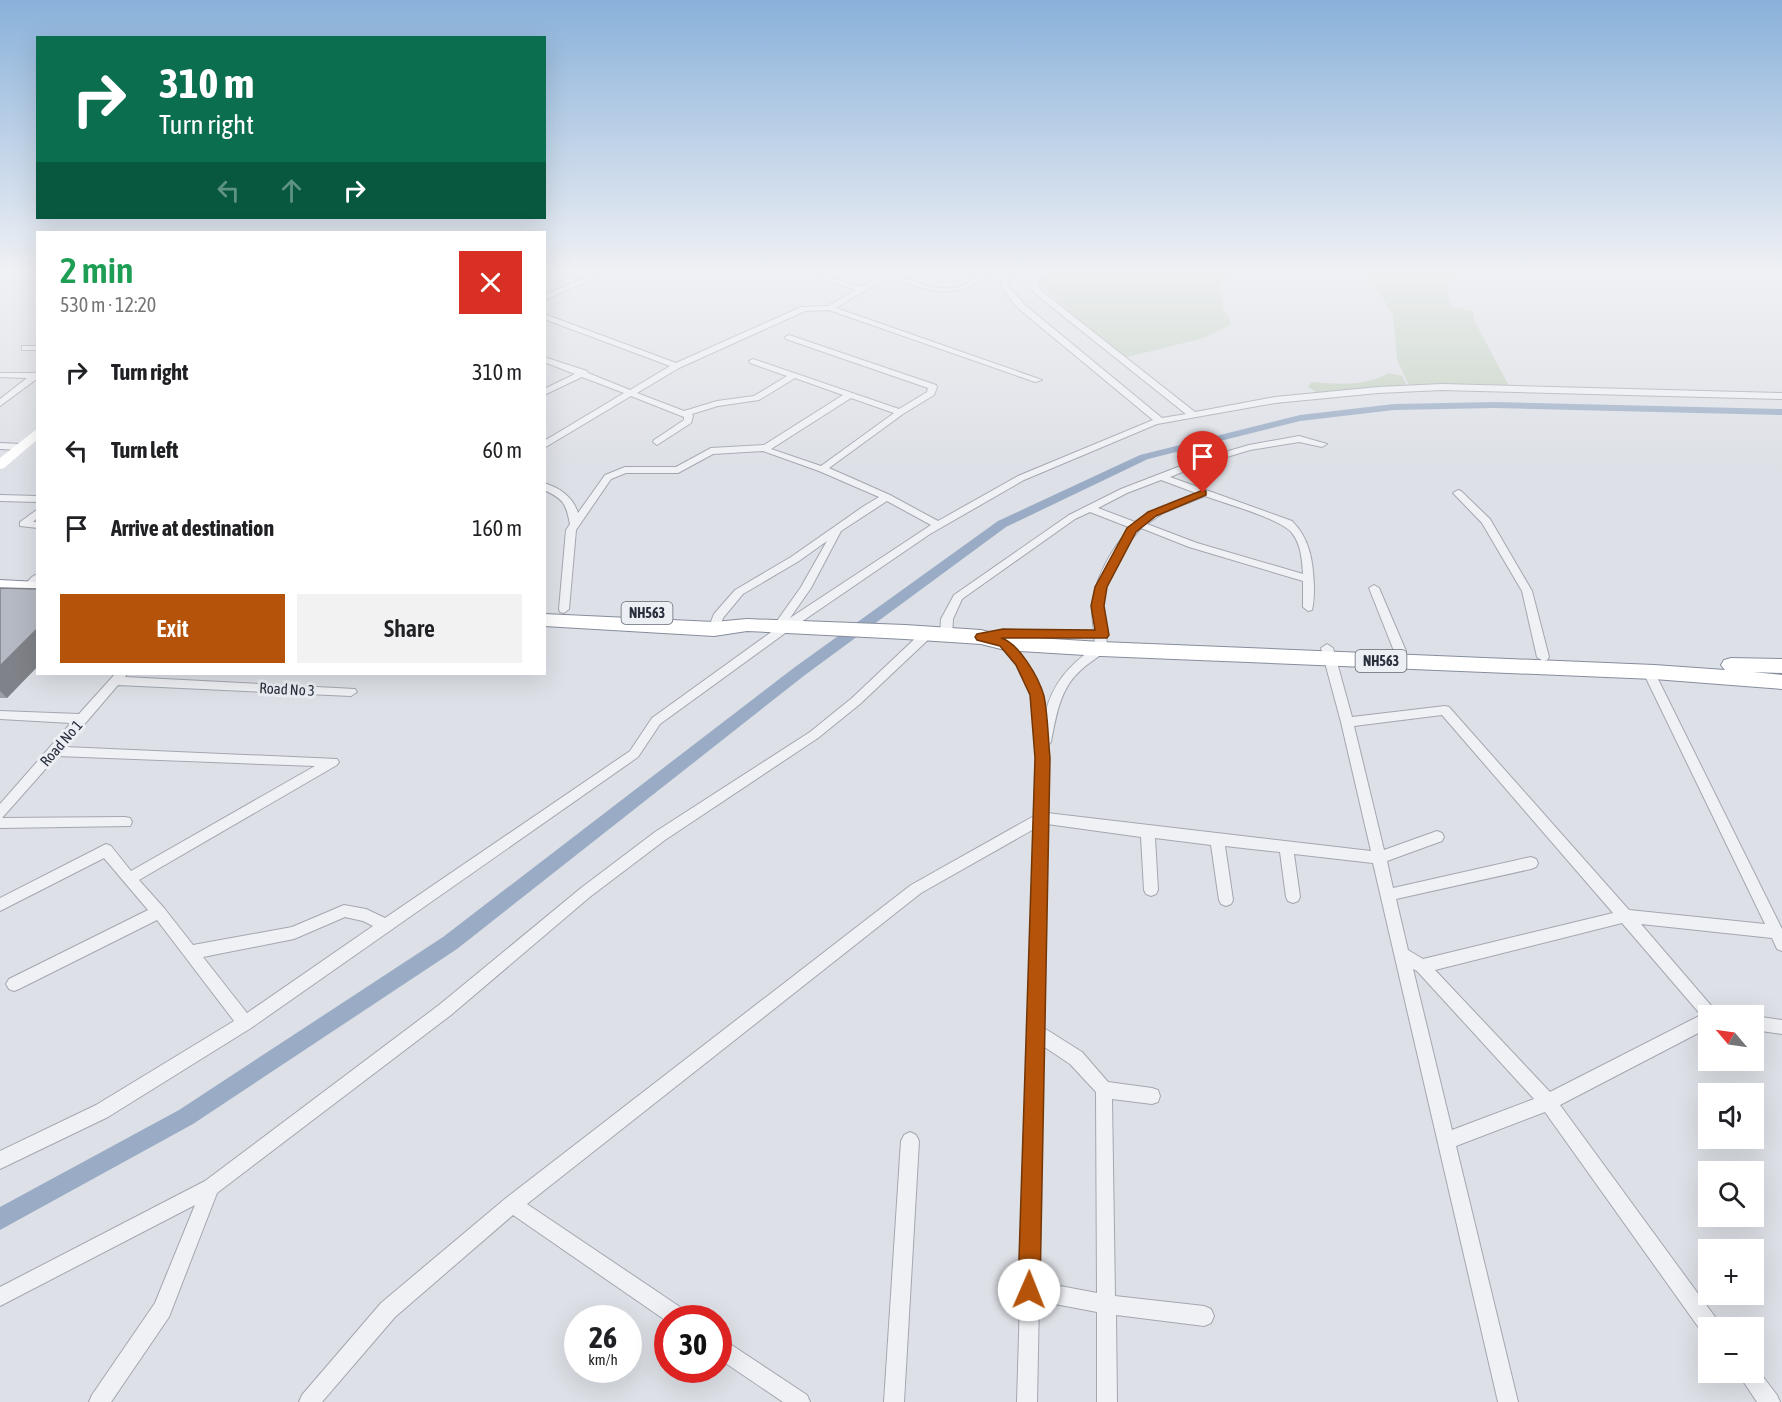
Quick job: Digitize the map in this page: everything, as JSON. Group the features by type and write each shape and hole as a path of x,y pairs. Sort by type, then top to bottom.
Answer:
{"highway":[{"path":"0,586 35,588"},
{"path":"0,596 35,588"},
{"name":"NH563","path":"546,608 785,628 981,637 1005,643 1102,642 1329,653 1782,682"},
{"name":"NH563","path":"546,620 716,623"},
{"name":"NH563","path":"981,637 1031,632 1102,642"},
{"name":"NH563","path":"1329,653 1400,651 1782,666"}],"street":[{"path":"601,337 676,366"},
{"path":"546,444 676,366 740,337"},
{"path":"790,337 933,387 931,393 900,412 822,469"},
{"path":"915,337 1038,380"},
{"path":"1059,337 1161,422"},
{"path":"1095,337 1193,415"},
{"path":"25,348 36,348"},
{"path":"546,360 686,413 690,418 688,421 657,442"},
{"path":"753,361 900,412"},
{"path":"546,392 584,373"},
{"path":"0,375 36,375"},
{"path":"0,403 36,375"},
{"path":"686,413 717,404 756,398 794,375"},
{"path":"0,1160 102,1111 245,1023 634,754 656,721 785,628 938,525 1021,478 1119,435 1161,422 1275,400 1378,390 1442,387 1782,396"},
{"path":"564,609 570,537 574,523 601,485 617,472 635,469 671,471 711,451 766,448 849,395"},
{"path":"0,465 36,434"},
{"path":"0,1297 211,1187 445,1010 586,892 660,836 722,798 814,735 936,635 958,597 1072,517 1124,491 1249,448 1299,440 1322,444"},
{"path":"0,447 21,447"},
{"path":"766,448 773,453 822,469 887,497 938,525"},
{"path":"1162,477 1269,515 1297,529 1303,540 1308,579 1308,607"},
{"path":"546,487 567,499 572,505 574,523"},
{"path":"1042,758 1054,696 1068,675 1102,642 1098,606 1101,587 1131,530 1152,514 1203,493"},
{"path":"1458,493 1486,520 1527,591 1543,657"},
{"path":"716,623 739,592 795,559 887,497"},
{"path":"0,498 36,499"},
{"path":"1090,508 1193,545 1308,579"},
{"path":"36,514 24,524 36,525"},
{"path":"785,628 839,528"},
{"path":"1374,588 1400,651"},
{"path":"1005,643 1022,663 1037,695 1042,758 1027,1402"},
{"path":"1329,653 1508,1402"},
{"path":"1649,672 1779,938"},
{"name":"Road No 3","path":"118,677 351,692"},
{"name":"Road No 1","path":"0,813 118,677"},
{"path":"1347,722 1445,710 1702,1005"},
{"path":"0,716 82,718"},
{"path":"54,751 333,762 129,879"},
{"path":"309,1402 388,1310 512,1204 916,889 1041,818 1379,858 1437,837"},
{"path":"0,823 125,822"},
{"path":"1148,832 1152,890"},
{"path":"1217,840 1226,900"},
{"path":"1286,848 1293,897"},
{"path":"0,905 106,850 159,912 245,1023"},
{"path":"1388,895 1532,863"},
{"path":"189,952 294,933 344,911 366,915 386,926"},
{"path":"14,984 159,912"},
{"path":"1422,966 1625,916 1779,938"},
{"path":"1402,954 1422,966 1548,1102 1703,1317"},
{"path":"1446,1141 1548,1102 1698,1025"},
{"path":"1764,1025 1782,1028"},
{"path":"1036,1032 1076,1058 1104,1089 1152,1096"},
{"path":"1104,1089 1107,1402"},
{"path":"894,1402 910,1141"},
{"path":"99,1402 162,1310 211,1187"},
{"path":"512,1204 660,1305"},
{"path":"1029,1290 1106,1304 1204,1316"},
{"path":"732,1356 800,1402"},
{"path":"1755,1383 1770,1402"}],"green space":[{"path":"1099,337 1205,337 1204,338 1127,357"},
{"path":"1395,337 1483,337 1510,388 1409,385 1397,360"},
{"path":"1389,373 1402,376 1407,386 1319,394 1308,387 1311,382 1361,383"}],"building":[{"path":"0,588 36,589 36,630 0,666"}],"waterway":[{"path":"0,1219 186,1117 450,943 800,671 1002,524 1144,457 1300,418 1394,407 1495,405 1782,412"}],"route":[{"path":"1029,1290 1042,758 1037,695 1022,663 1005,643 981,637 1031,632 1102,635 1098,606 1101,587 1131,530 1152,514 1203,493"}]}
